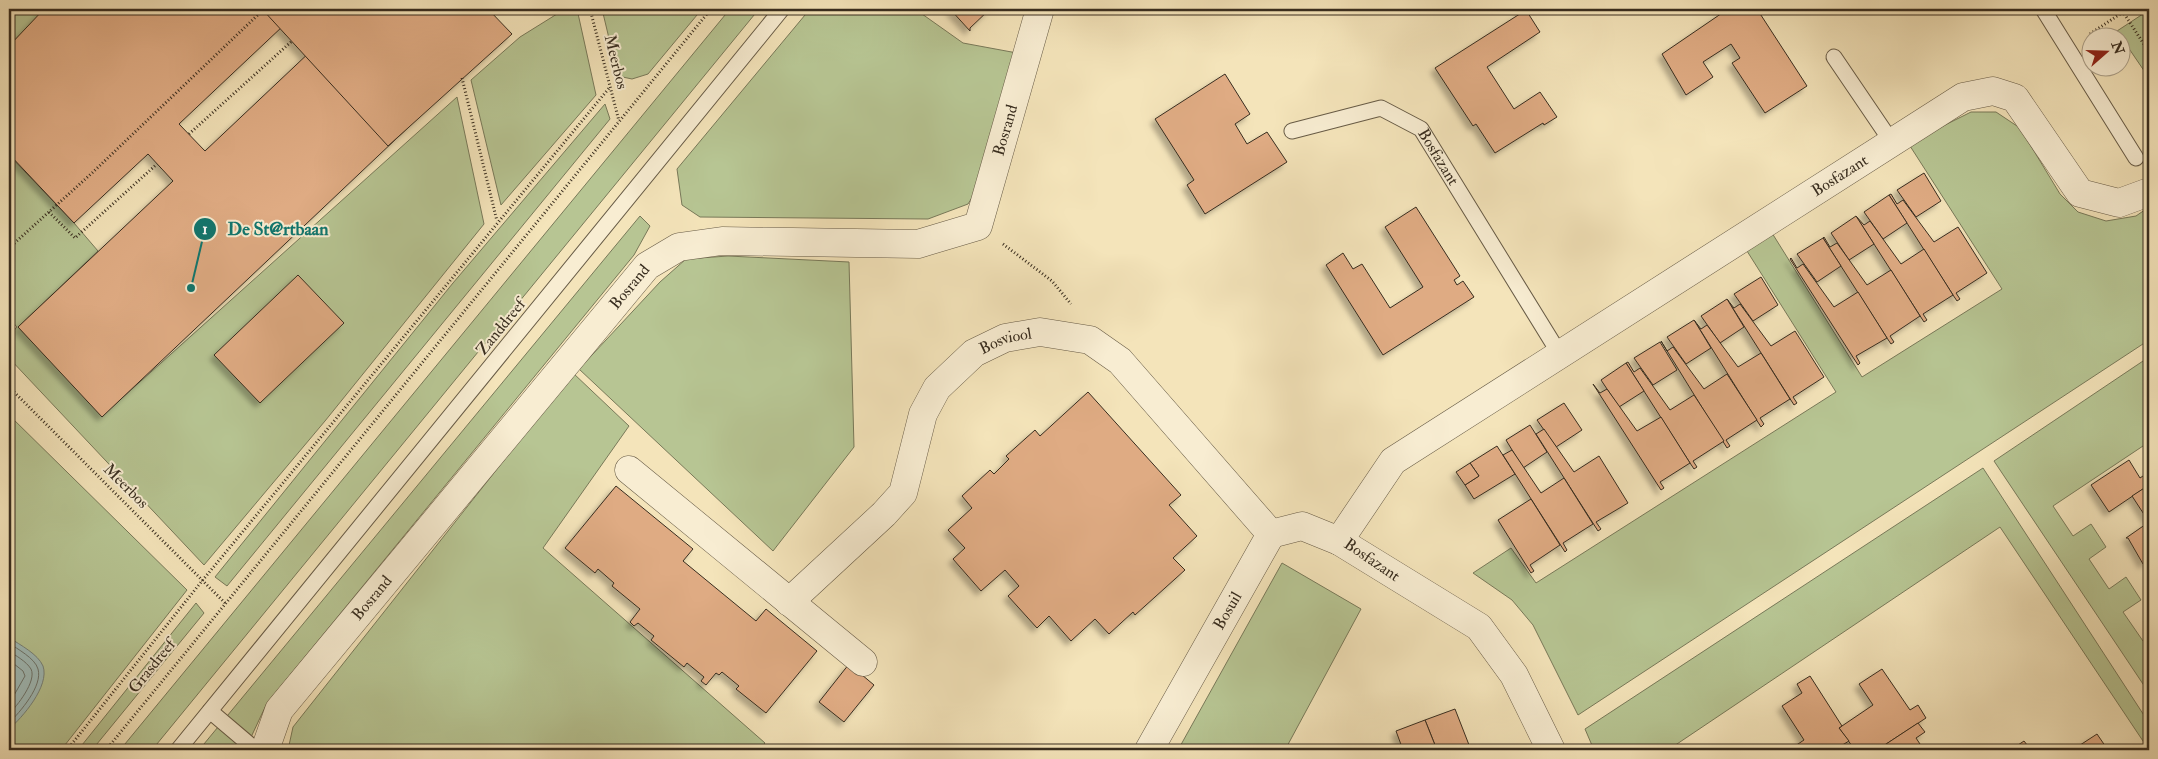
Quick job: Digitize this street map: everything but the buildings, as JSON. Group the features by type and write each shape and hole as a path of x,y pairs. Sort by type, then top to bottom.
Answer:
{"street":[{"name":"Bosrand","path":"265,750 279,710 647,266 679,246 722,241 918,244 978,226 1040,9"},
{"name":"Bosfazant","path":"1551,750 1514,675 1479,627 1338,541 1393,461 1559,353 1963,97 1993,91 2015,98 2080,193 2118,203 2149,192"},
{"name":"Bosviool","path":"789,602 884,514 903,492 923,414 937,388 974,353 1005,338 1040,332 1090,340 1120,361 1271,534"},
{"path":"628,470 864,662"},
{"path":"1271,534 1302,526 1338,541"},
{"name":"Bosuil","path":"1149,750 1271,534"}],"lane":[{"name":"Zanddreef","path":"210,711 782,9"},
{"path":"2043,9 2136,158"},
{"path":"1834,57 1891,141"},
{"name":"Bosfazant","path":"1292,131 1381,108 1421,129 1559,353"},
{"path":"178,750 210,711 256,750"}],"path":[{"name":"Meerbos","path":"590,9 619,121"},
{"path":"225,603 711,9"},
{"path":"2068,48 2128,9"},
{"path":"9,248 92,173 263,10"},
{"path":"2123,12 2149,52"},
{"path":"189,134 292,41"},
{"path":"462,78 497,222"},
{"path":"68,750 202,580 610,87"},
{"path":"50,212 75,238 157,164"},
{"path":"978,226 1052,281 1082,317 1090,340"},
{"name":"Meerbos","path":"9,387 225,603"},
{"name":"Grasdreef","path":"106,750 225,603"}],"green space":[{"path":"9,9 45,9 9,46"},
{"path":"565,9 577,9 596,95 501,205 471,80 520,37"},
{"path":"602,9 702,9 648,74 632,79 618,76"},
{"path":"730,9 759,9 152,750 120,750"},
{"path":"810,9 915,9 963,43 1017,53 980,185 968,204 928,219 700,217 682,205 677,169"},
{"path":"2149,10 2149,78 2130,50 2130,28 2122,28"},
{"path":"457,97 484,224 325,421 204,565 9,358 9,336 17,327 9,318 9,155 98,251 18,327 102,416"},
{"path":"605,104 610,119 227,586 215,577 453,283"},
{"path":"1971,112 1996,112 2020,128 2060,194 2078,212 2106,221 2136,216 2149,207 2149,340 1578,715 1533,625 1512,600 1473,573 1511,548 1536,583 1836,392 1747,251 1772,233 1862,377 2002,289 1910,146 1937,129"},
{"path":"640,216 650,226 634,255 267,703 245,750 199,750"},
{"path":"728,256 849,262 854,447 773,551 579,369 660,282 686,259"},
{"path":"2149,357 2149,442 2053,506 2073,536 2091,524 2106,547 2089,559 2109,589 2126,577 2141,600 2123,612 2143,641 2149,637 2149,693 1994,461"},
{"path":"573,373 629,426 543,548 765,743 759,750 288,750 293,727"},
{"path":"9,415 187,590 61,750 9,750"},
{"path":"1983,468 2149,723 2149,750 2000,527 1668,750 1594,750 1585,729"},
{"path":"1282,563 1361,609 1285,750 1178,750"},
{"path":"196,603 204,613 92,750 78,750"}],"water":[{"path":"9,628 10,638 28,650 41,662 44,674 39,692 34,701 9,729"}],"place":[{"name":"De St@rtbaan","path":"191,288"}]}
